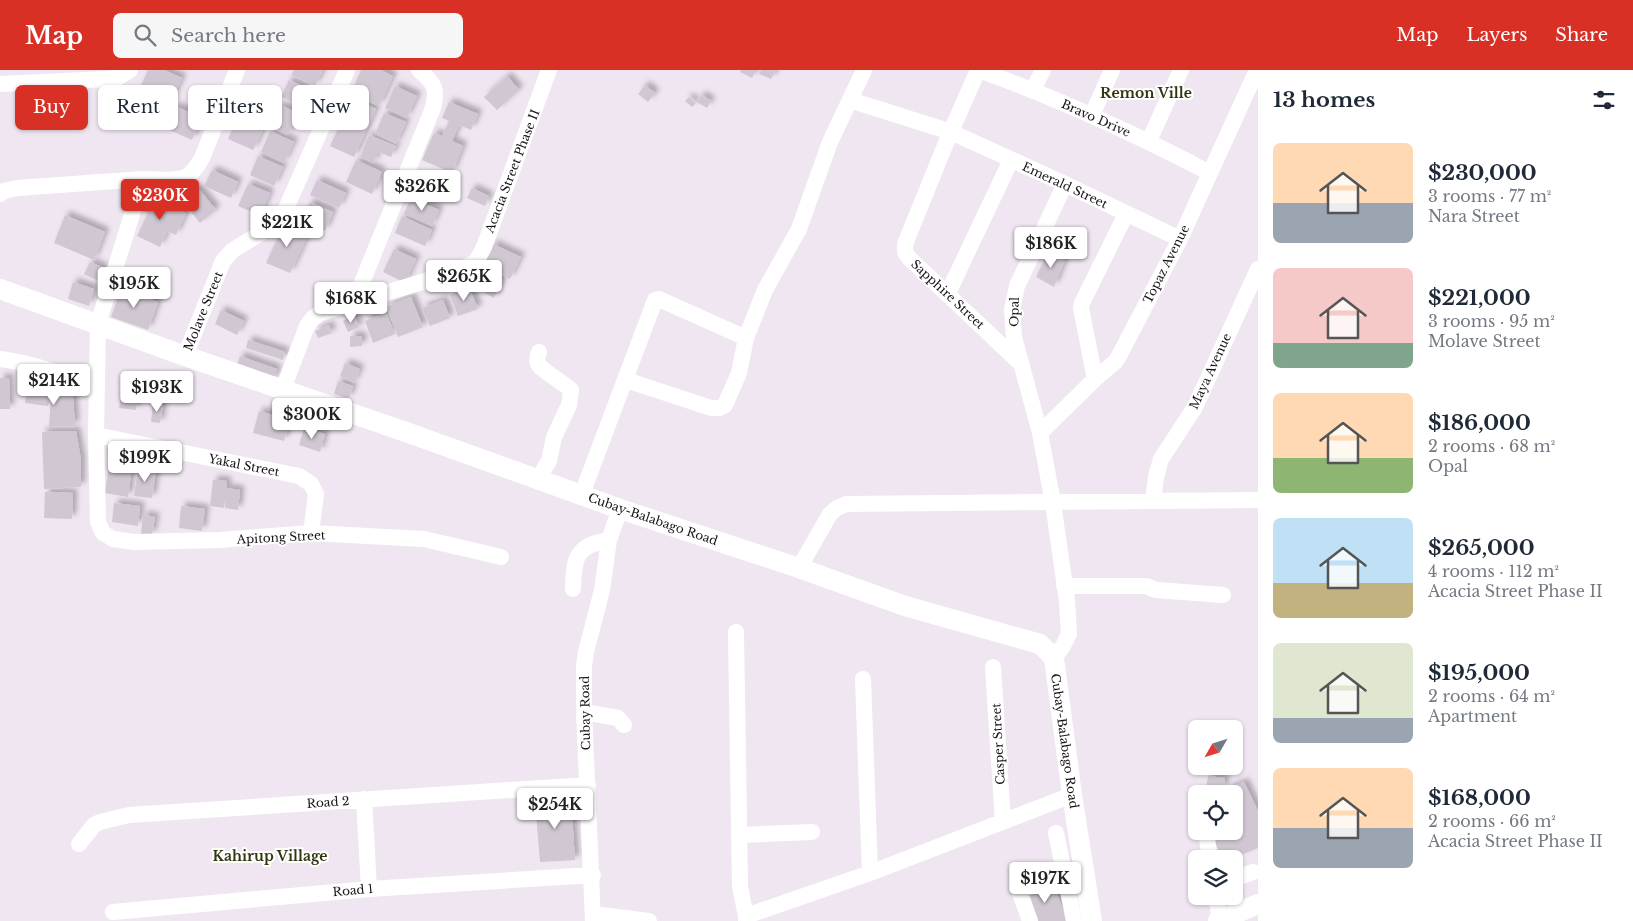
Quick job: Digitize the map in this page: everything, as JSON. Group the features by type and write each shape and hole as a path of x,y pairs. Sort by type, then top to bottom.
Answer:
{"main road":[{"name":"Cubay-Balabago Road","path":"0,289 620,509 799,568 905,606 1040,644 1054,658 1072,795 1074,873 1092,921"},
{"path":"1219,921 1258,904"}],"street":[{"path":"0,84 23,76 107,79 119,77 130,70"},
{"path":"0,194 17,188 143,179 175,179 187,176 194,170 202,158 237,70"},
{"name":"Molave Street","path":"185,356 222,262 233,250 266,230 284,213 347,70"},
{"path":"354,302 433,108 436,93 431,81 419,70"},
{"name":"Acacia Street Phase II","path":"283,388 307,326 320,313 456,272 476,262 484,247 549,70"},
{"path":"626,380 704,406 720,408 725,405 736,381 746,338 765,290 799,229 830,142 864,70"},
{"name":"Bravo Drive","path":"979,70 1092,115 1149,141 1210,173"},
{"name":"Sapphire Street","path":"979,70 951,132 905,244 905,252 909,258 1019,362"},
{"path":"1033,90 1043,70"},
{"path":"1092,115 1112,70"},
{"path":"1149,141 1181,70"},
{"name":"Topaz Avenue","path":"1040,433 1095,379 1110,367 1119,356 1180,239 1257,70"},
{"name":"Emerald Street","path":"850,100 951,132 1180,239"},
{"path":"948,293 1011,160"},
{"path":"96,435 98,324 143,179"},
{"name":"Opal","path":"1054,658 1064,646 1069,634 1069,618 1053,503 1040,433 1019,362 1013,323 1014,294 1065,184"},
{"path":"1095,379 1080,308 1126,214"},
{"name":"Maya Avenue","path":"1153,500 1161,459 1195,407 1258,268"},
{"path":"582,494 655,300 658,299 746,338"},
{"path":"539,352 537,359 540,368 563,382 571,390 569,405 554,437 549,461 544,469 541,481"},
{"path":"0,359 31,366 96,386"},
{"name":"Apitong Street","path":"96,435 98,522 103,533 113,539 134,542 219,540 311,533 424,539 501,557"},
{"name":"Yakal Street","path":"96,435 299,476 311,484 316,494 311,533"},
{"path":"799,568 830,514 846,504 1258,500"},
{"name":"Cubay Road","path":"593,917 584,712 586,652 602,590 609,540 620,509"},
{"path":"573,588 574,564 577,556 589,545 609,540"},
{"path":"1064,586 1146,586 1156,590 1223,595"},
{"path":"736,632 740,887 746,918 870,873 1072,795"},
{"name":"Casper Street","path":"993,667 1003,822"},
{"path":"863,678 870,873"},
{"path":"584,712 618,718 624,724"},
{"name":"Road 2","path":"79,844 94,825 129,815 588,785"},
{"path":"364,799 369,889"},
{"path":"740,835 812,832"},
{"path":"1056,833 1074,873 1074,921"},
{"path":"1243,876 1253,872"},
{"path":"1030,921 1020,890 1074,873"},
{"name":"Road 1","path":"114,912 369,889 592,875"},
{"path":"1217,905 1219,921"},
{"path":"593,917 649,921"}],"building":[{"path":"148,70 164,70 182,78 178,87 178,85 141,85"},
{"path":"294,70 323,70 316,85 291,75"},
{"path":"361,70 381,70 393,76 379,106 369,101 369,85 354,85"},
{"path":"741,70 756,70 752,78 740,72"},
{"path":"761,70 776,70 771,79 759,74"},
{"path":"507,76 519,90 497,110 484,97"},
{"path":"289,80 300,85 292,85 292,102 282,97"},
{"path":"645,85 655,93 648,102 638,94"},
{"path":"395,86 417,96 407,118 385,108"},
{"path":"701,95 711,101 707,108 697,102"},
{"path":"689,97 696,103 692,107 685,101"},
{"path":"449,102 478,114 471,130 459,125 452,141 463,146 452,173 422,160 434,133 442,136 449,121 442,118"},
{"path":"282,106 292,110 292,126 288,135 277,130 282,130"},
{"path":"369,106 376,109 369,124"},
{"path":"178,107 188,112 188,130 197,130 192,140 170,130 178,130"},
{"path":"384,113 406,122 396,144 375,134"},
{"path":"232,130 263,130 253,150 228,139"},
{"path":"337,130 366,130 354,157 330,146"},
{"path":"270,131 294,142 284,163 261,152"},
{"path":"369,135 396,146 391,157 378,152 374,163 360,157"},
{"path":"258,156 283,167 274,186 250,175"},
{"path":"356,160 382,172 372,194 346,182"},
{"path":"212,170 238,182 231,198 204,186"},
{"path":"317,180 346,193 339,208 310,195"},
{"path":"248,184 270,193 260,216 238,206"},
{"path":"198,188 216,210 200,223 182,201"},
{"path":"472,188 489,196 485,206 467,198"},
{"path":"148,196 186,213 176,235 167,231 160,247 137,236 148,213 142,210"},
{"path":"411,198 439,210 432,226 404,214"},
{"path":"310,202 333,212 325,231 302,220"},
{"path":"65,215 105,232 94,260 54,243"},
{"path":"402,216 432,230 425,246 395,233"},
{"path":"285,222 309,233 290,273 266,263"},
{"path":"493,244 521,257 510,279 483,266"},
{"path":"394,249 416,259 405,283 383,272"},
{"path":"1049,250 1065,260 1054,287 1036,277"},
{"path":"90,262 104,268 98,281 84,274"},
{"path":"483,269 503,280 494,298 483,292 486,286 477,281"},
{"path":"73,282 94,289 89,306 68,299"},
{"path":"469,287 478,309 458,316 450,295"},
{"path":"121,289 158,302 148,330 111,317"},
{"path":"411,297 423,327 398,337 386,307"},
{"path":"443,300 450,318 430,326 422,308"},
{"path":"221,310 244,321 237,335 215,324"},
{"path":"386,312 395,334 373,343 365,321"},
{"path":"354,315 359,327 348,332 343,321"},
{"path":"329,325 332,333 318,338 315,331"},
{"path":"350,336 362,336 362,346 350,347"},
{"path":"248,340 285,352 283,360 246,348"},
{"path":"240,356 277,369 273,381 236,368"},
{"path":"345,363 360,369 354,383 340,376"},
{"path":"0,378 9,378 10,409 0,409"},
{"path":"143,378 163,380 160,404 140,401"},
{"path":"338,381 353,386 349,399 334,394"},
{"path":"27,387 50,390 51,395 48,406 25,403"},
{"path":"51,395 73,395 75,426 49,427"},
{"path":"121,395 137,397 136,410 119,408"},
{"path":"153,403 163,405 160,423 151,422"},
{"path":"259,411 290,420 284,441 253,433"},
{"path":"304,428 325,434 320,452 299,445"},
{"path":"76,431 81,460 81,487 44,489 42,432"},
{"path":"109,464 132,467 128,497 105,493"},
{"path":"138,468 156,471 152,498 134,496"},
{"path":"213,480 227,481 224,508 210,506"},
{"path":"227,488 240,490 238,510 225,508"},
{"path":"45,492 73,493 72,519 44,518"},
{"path":"114,503 140,506 138,526 112,522"},
{"path":"181,506 205,509 202,531 179,528"},
{"path":"143,515 155,517 152,535 141,534"},
{"path":"1208,776 1225,778 1224,785 1206,785"},
{"path":"1244,782 1258,811 1258,848 1243,854 1243,850 1218,850 1214,840 1243,840 1243,785 1237,785"},
{"path":"571,799 575,860 540,862 535,801"},
{"path":"1053,883 1067,921 1034,921 1024,893"}],"district":[{"name":"Remon Ville","path":"1146,93"},
{"name":"Kahirup Village","path":"270,856"}]}
